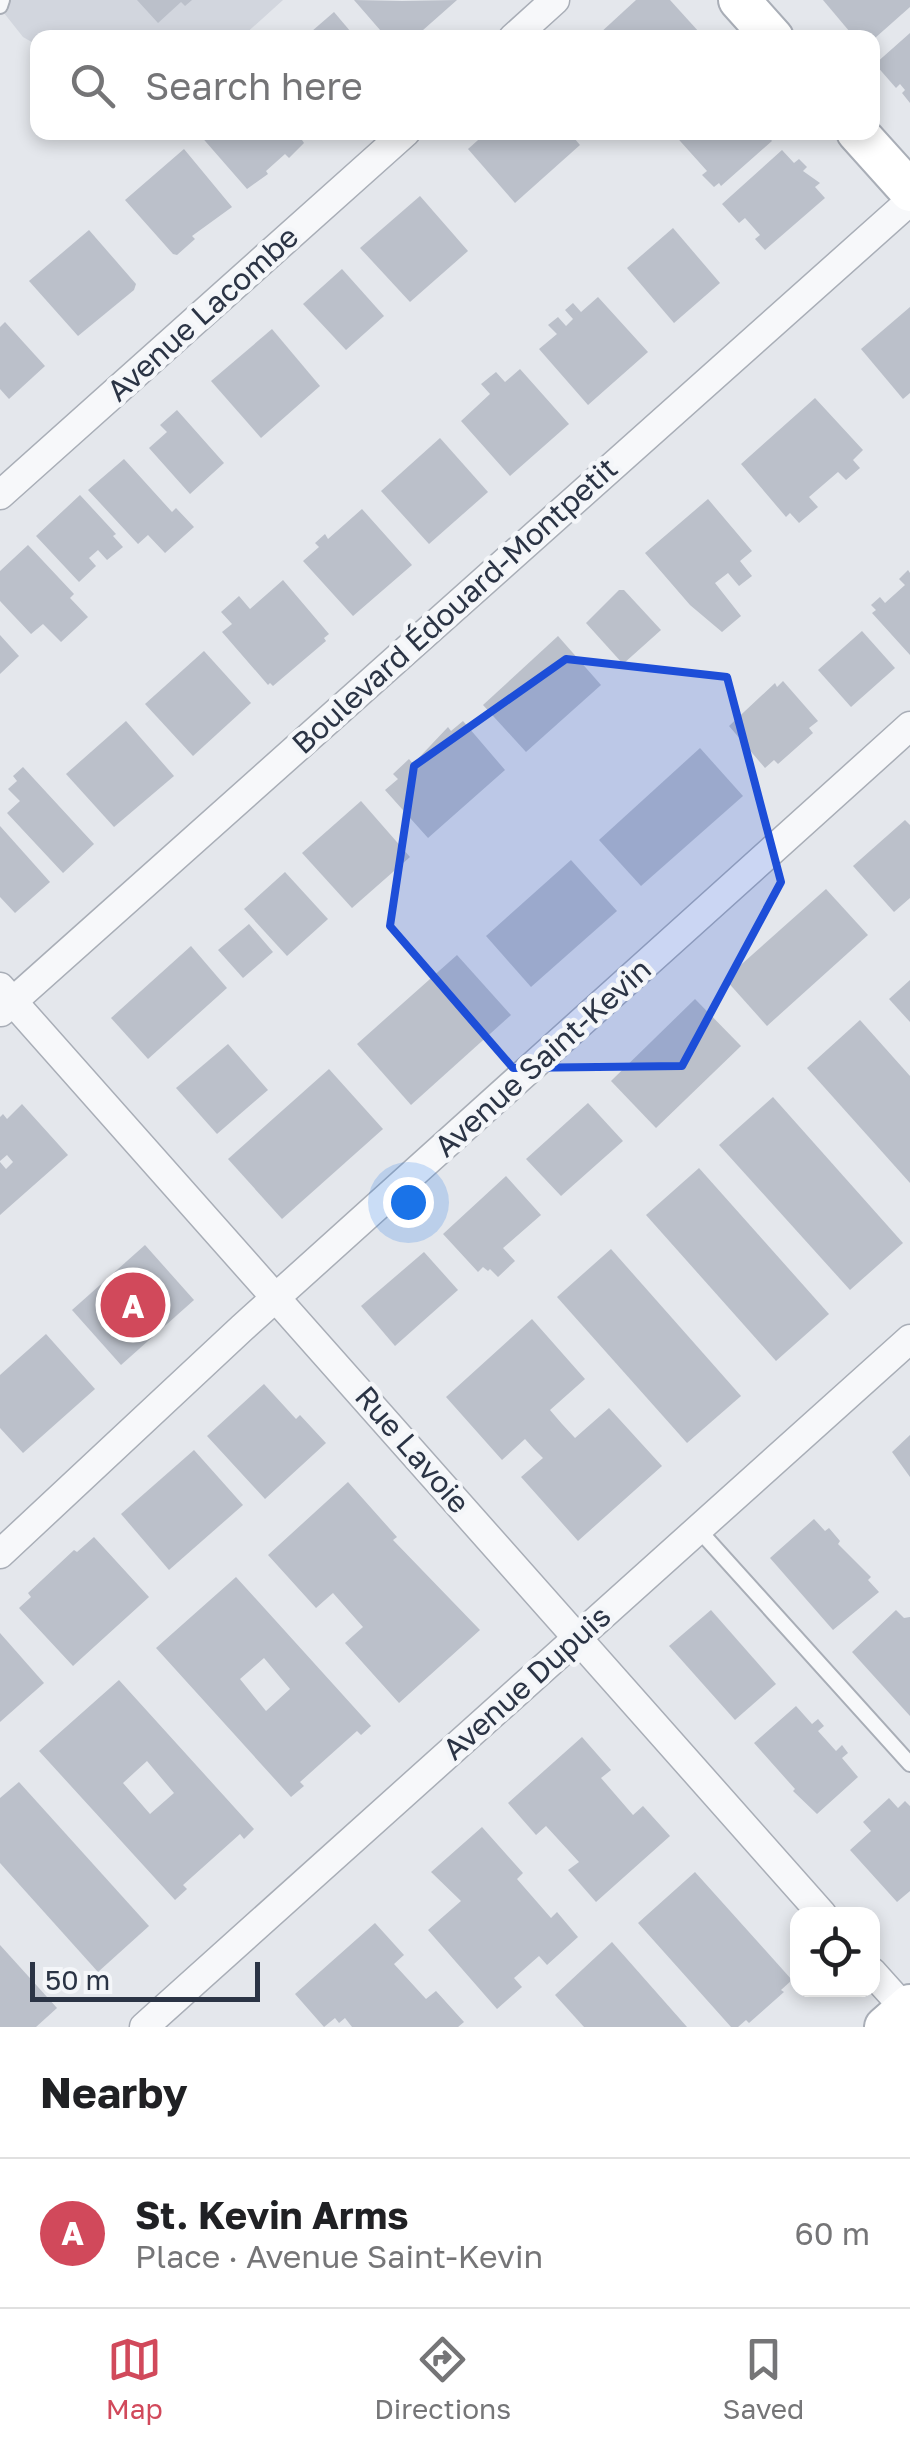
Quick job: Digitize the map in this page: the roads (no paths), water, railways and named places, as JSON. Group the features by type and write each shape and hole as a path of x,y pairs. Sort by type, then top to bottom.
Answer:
{"street":[{"path":"522,30 555,0"},
{"path":"739,0 765,30"},
{"name":"Avenue Lacombe","path":"0,494 397,140"},
{"path":"865,140 910,191"},
{"name":"Boulevard Édouard-Montpetit","path":"4,1000 910,201"},
{"name":"Avenue Saint-Kevin","path":"0,1554 910,726"},
{"name":"Rue Lavoie","path":"4,1000 277,1298 816,1907"},
{"name":"Avenue Dupuis","path":"144,2027 910,1339"},
{"path":"880,1983 903,2014"}],"lane":[{"path":"698,1528 910,1764"}],"place":[{"name":"St. Kevin Arms","path":"133,1305"}]}
